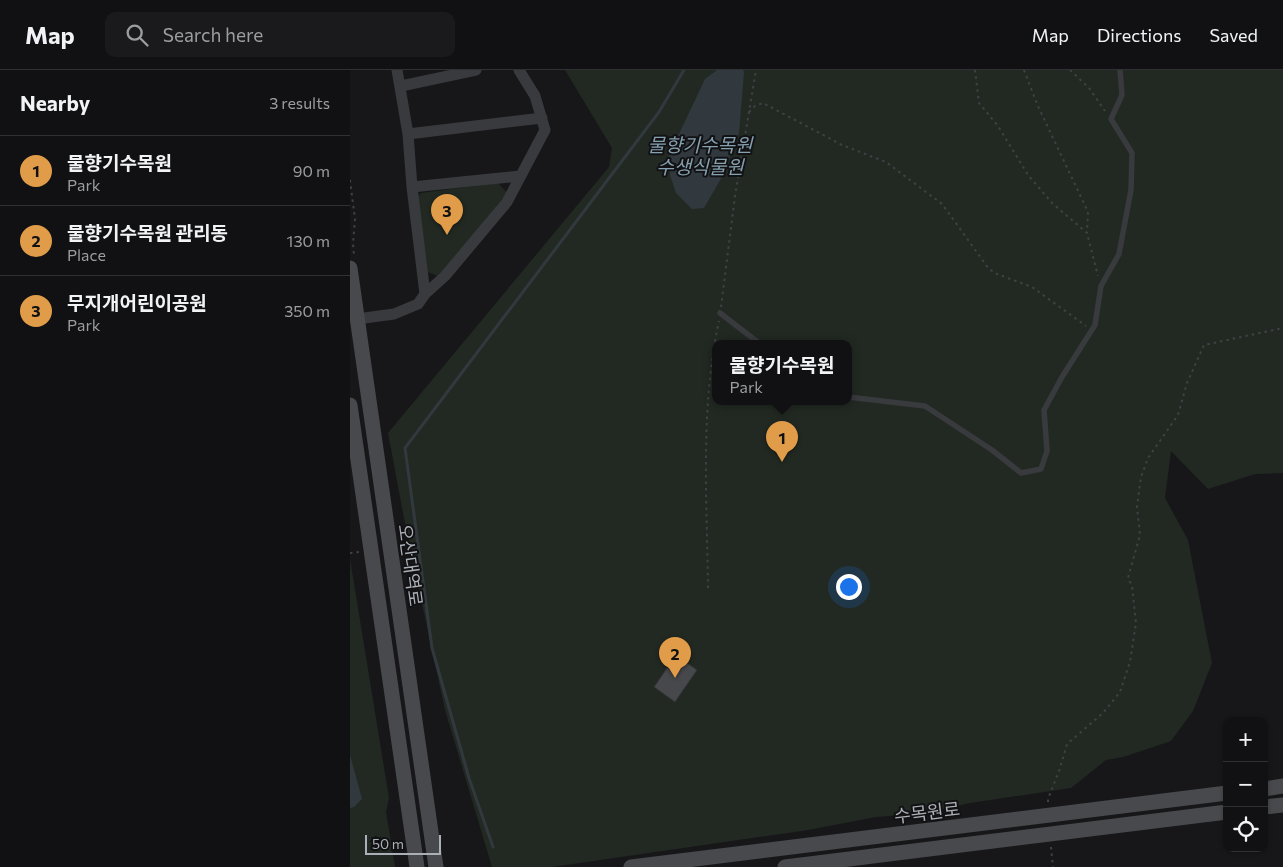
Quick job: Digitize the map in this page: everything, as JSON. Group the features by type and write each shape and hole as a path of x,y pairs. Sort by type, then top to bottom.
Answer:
{"street":[{"path":"397,70 408,134 412,187 425,294"},
{"path":"401,86 476,70"},
{"path":"357,319 404,311 418,304 425,294 445,276 507,202 545,130 535,96 519,70"},
{"path":"408,134 542,118"},
{"path":"412,187 520,176"},
{"name":"오산대역로","path":"353,264 357,319 436,867"},
{"path":"350,405 417,867"},
{"path":"1268,788 1283,786"},
{"name":"수목원로","path":"631,867 1223,793"},
{"path":"1268,807 1283,805"},
{"name":"수목원로","path":"785,867 1223,812"}],"lane":[{"path":"852,398 924,406 992,450 1021,473 1041,469 1047,451 1044,410 1062,377 1095,325 1101,286 1119,254 1131,190 1132,153 1111,119 1122,95 1120,70"},
{"path":"720,313 756,340"}],"path":[{"path":"714,340 720,313 735,196 756,70"},
{"path":"975,70 979,104 998,126 1034,182 1052,204 1087,232"},
{"path":"1024,70 1037,104 1088,212 1087,232 1101,286"},
{"path":"1070,70 1089,88 1111,119"},
{"path":"748,112 763,103 842,145 886,162 942,204 989,268 997,274 1032,287 1092,331"},
{"path":"350,180 356,220 353,264"},
{"path":"1048,799 1067,744 1103,713 1120,692 1130,662 1136,623 1132,586 1128,578 1140,535 1137,506 1141,478 1148,458 1178,415 1186,383 1204,345 1283,328"},
{"path":"708,588 707,441 712,350"}],"shaded area":[{"path":"565,70 1283,70 1283,473 1255,474 1208,489 1171,451 1165,498 1188,540 1212,663 1193,711 1171,741 1123,757 1106,760 1071,788 970,803 926,813 876,817 808,830 552,867 492,867 445,710 408,539 388,433 609,167 612,148"},
{"path":"498,183 507,193 440,277 425,271 416,198 421,193"},
{"path":"350,559 389,798 386,812 395,867 350,867"}],"water":[{"name":"물향기수목원 수생식물원","path":"717,70 743,70 744,72 739,133 722,177 704,208 692,209 676,193 670,175 669,149 679,134 705,79"},
{"path":"350,755 362,799 354,807 350,808"}],"building":[{"path":"676,655 697,670 675,702 654,687"}],"waterway":[{"path":"493,847 469,778 432,648 405,448 659,112 684,70"}],"place":[{"name":"무지개어린이공원","path":"447,235"},
{"name":"물향기수목원","path":"782,462"},
{"name":"물향기수목원 관리동","path":"675,678"}]}
